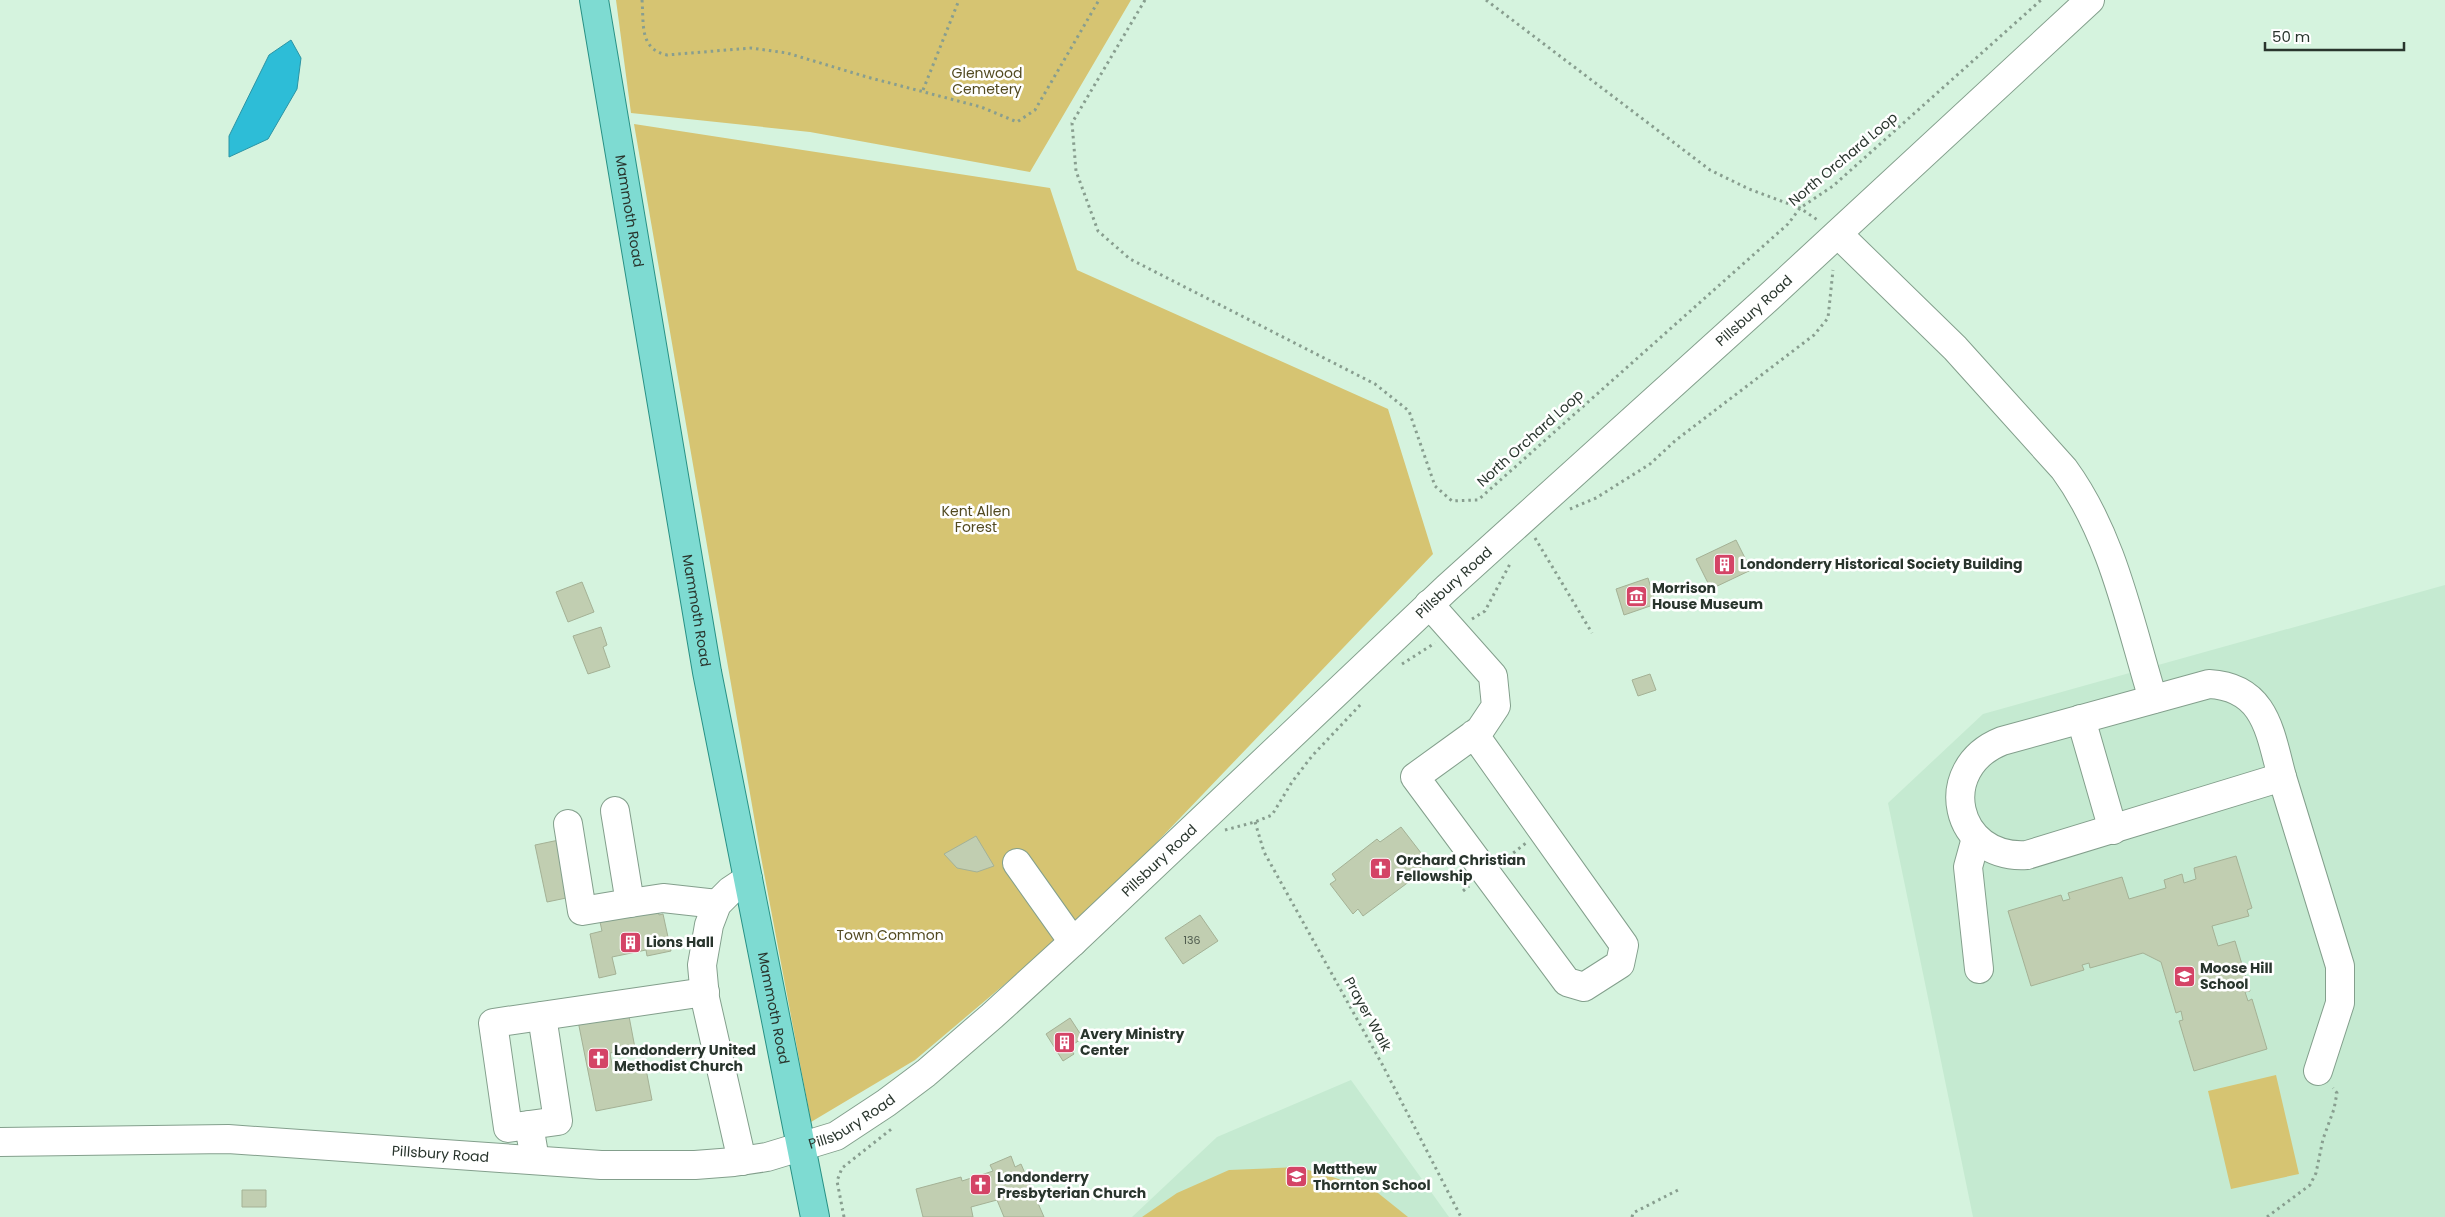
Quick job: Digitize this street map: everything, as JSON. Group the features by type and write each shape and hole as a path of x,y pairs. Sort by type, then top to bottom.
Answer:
{"main road":[{"name":"Mammoth Road","path":"594,0 708,672 815,1217"}],"street":[{"name":"Pillsbury Road","path":"0,1142 228,1139 600,1165 695,1165 742,1161 800,1148 836,1136 886,1103 926,1072 1073,942 1430,604 1838,234 2090,0"},
{"path":"1838,234 1955,348 2064,469 2079,489 2108,554 2153,699"},
{"path":"1430,604 1493,676 1496,706 1480,730 1474,734 1415,778 1567,982 1584,987 1620,964 1624,945 1474,734"},
{"path":"2282,778 2027,856 1999,853 1976,838 1962,814 1960,793 1965,774 1976,757 1984,750 2002,741 2209,684 2227,686 2252,700 2265,717 2340,966 2340,1003 2318,1070"},
{"path":"2080,719 2113,830"},
{"path":"615,810 630,904"},
{"path":"568,824 582,911 663,898 717,904"},
{"path":"1976,838 1968,867 1979,969"},
{"path":"1017,862 1073,942"},
{"path":"742,1161 705,992 702,966 709,925 717,904 730,890 748,879"},
{"path":"542,1016 558,1121 508,1128 493,1024 542,1016 705,992"},
{"path":"529,1125 535,1160"}],"path":[{"path":"642,0 648,46 656,52 667,55 751,48 778,51 981,107 1017,122 1035,110 1099,0"},
{"path":"922,90 959,0"},
{"name":"North Orchard Loop","path":"1145,0 1072,122 1076,172 1098,231 1130,259 1376,384 1410,411 1435,486 1452,501 1478,500 1788,224 1800,208 1833,186 2041,0"},
{"path":"1486,0 1710,170 1749,189 1800,208 1838,234 1830,287 1828,318 1814,335 1676,440 1650,464 1596,498 1569,509"},
{"path":"1521,523 1533,535 1592,633"},
{"path":"1396,670 1485,611 1512,560"},
{"path":"1220,831 1255,822 1272,815 1292,782 1312,756 1362,702"},
{"name":"Prayer Walk","path":"1255,822 1264,852 1382,1064 1461,1217"},
{"path":"1495,867 1543,831"},
{"path":"2268,1217 2310,1185 2316,1173 2323,1139 2338,1093 2318,1070"},
{"path":"844,1217 838,1181 842,1168 900,1123"},
{"path":"1632,1217 1633,1213 1678,1190"}],"shaded area":[{"name":"Moose Hill School","path":"2445,585 2445,1217 1973,1217 1888,803 1983,714"},
{"name":"Matthew Thornton School","path":"1351,1080 1449,1217 1132,1217 1217,1137"}],"green space":[{"name":"Glenwood Cemetery","path":"616,0 1131,0 1030,172 810,132 631,113"},
{"name":"Kent Allen Forest","path":"634,124 1050,188 1077,270 1388,409 1433,554 1090,912 915,1060 811,1122 761,857"},
{"path":"2276,1075 2299,1174 2231,1189 2208,1091"},
{"path":"1298,1167 1373,1189 1408,1217 1142,1217 1177,1193 1229,1170"}],"water":[{"path":"291,40 301,58 297,89 268,139 229,157 229,136 269,55"}],"building":[{"name":"Londonderry Historical Society Building","path":"1736,540 1751,570 1711,589 1696,559"},
{"name":"Morrison House Museum","path":"1648,578 1656,604 1624,615 1616,589"},
{"path":"582,582 594,612 568,622 556,592"},
{"path":"601,627 607,645 603,647 610,667 588,674 573,636"},
{"path":"1650,674 1656,690 1638,696 1632,680"},
{"name":"Orchard Christian Fellowship","path":"1401,827 1428,862 1407,878 1410,881 1363,916 1358,909 1353,914 1330,884 1336,880 1332,874 1377,839 1380,842"},
{"path":"976,836 994,866 977,872 957,868 944,854"},
{"path":"559,840 571,897 547,902 535,845"},
{"path":"2236,856 2252,908 2247,910 2249,916 2212,926 2218,946 2235,941 2250,991 2245,992 2248,1001 2252,999 2267,1049 2194,1071 2179,1021 2183,1020 2181,1011 2176,1013 2161,962 2143,953 2090,968 2089,963 2082,965 2084,970 2031,986 2008,911 2061,895 2063,901 2070,899 2068,893 2122,877 2129,899 2166,888 2164,880 2182,874 2184,883 2196,879 2194,868"},
{"name":"Lions Hall","path":"657,904 659,915 663,914 671,951 647,956 646,950 612,957 616,974 599,978 590,934 602,931 600,922 639,914"},
{"path":"1200,915 1218,941 1183,964 1165,938"},
{"name":"Londonderry United Methodist Church","path":"628,1011 635,1048 610,1053 613,1070 645,1064 652,1100 596,1111 578,1021"},
{"name":"Avery Ministry Center","path":"1070,1018 1083,1038 1069,1047 1074,1054 1063,1061 1046,1034"},
{"name":"Londonderry Presbyterian Church","path":"1011,1156 1015,1167 1021,1164 1044,1217 1004,1217 997,1200 971,1207 973,1217 923,1217 916,1189 961,1177 962,1181 993,1171 990,1165"},
{"path":"242,1190 266,1190 266,1207 242,1207"}],"place":[{"name":"Londonderry Historical Society Building","path":"1724,564"},
{"name":"Morrison House Museum","path":"1636,596"},
{"name":"Orchard Christian Fellowship","path":"1380,868"},
{"name":"Lions Hall","path":"630,942"},
{"name":"Moose Hill School","path":"2184,976"},
{"name":"Avery Ministry Center","path":"1064,1042"},
{"name":"Londonderry United Methodist Church","path":"598,1058"},
{"name":"Matthew Thornton School","path":"1297,1177"},
{"name":"Londonderry Presbyterian Church","path":"981,1185"}],"park label":[{"name":"Town Common","path":"890,935"}]}
